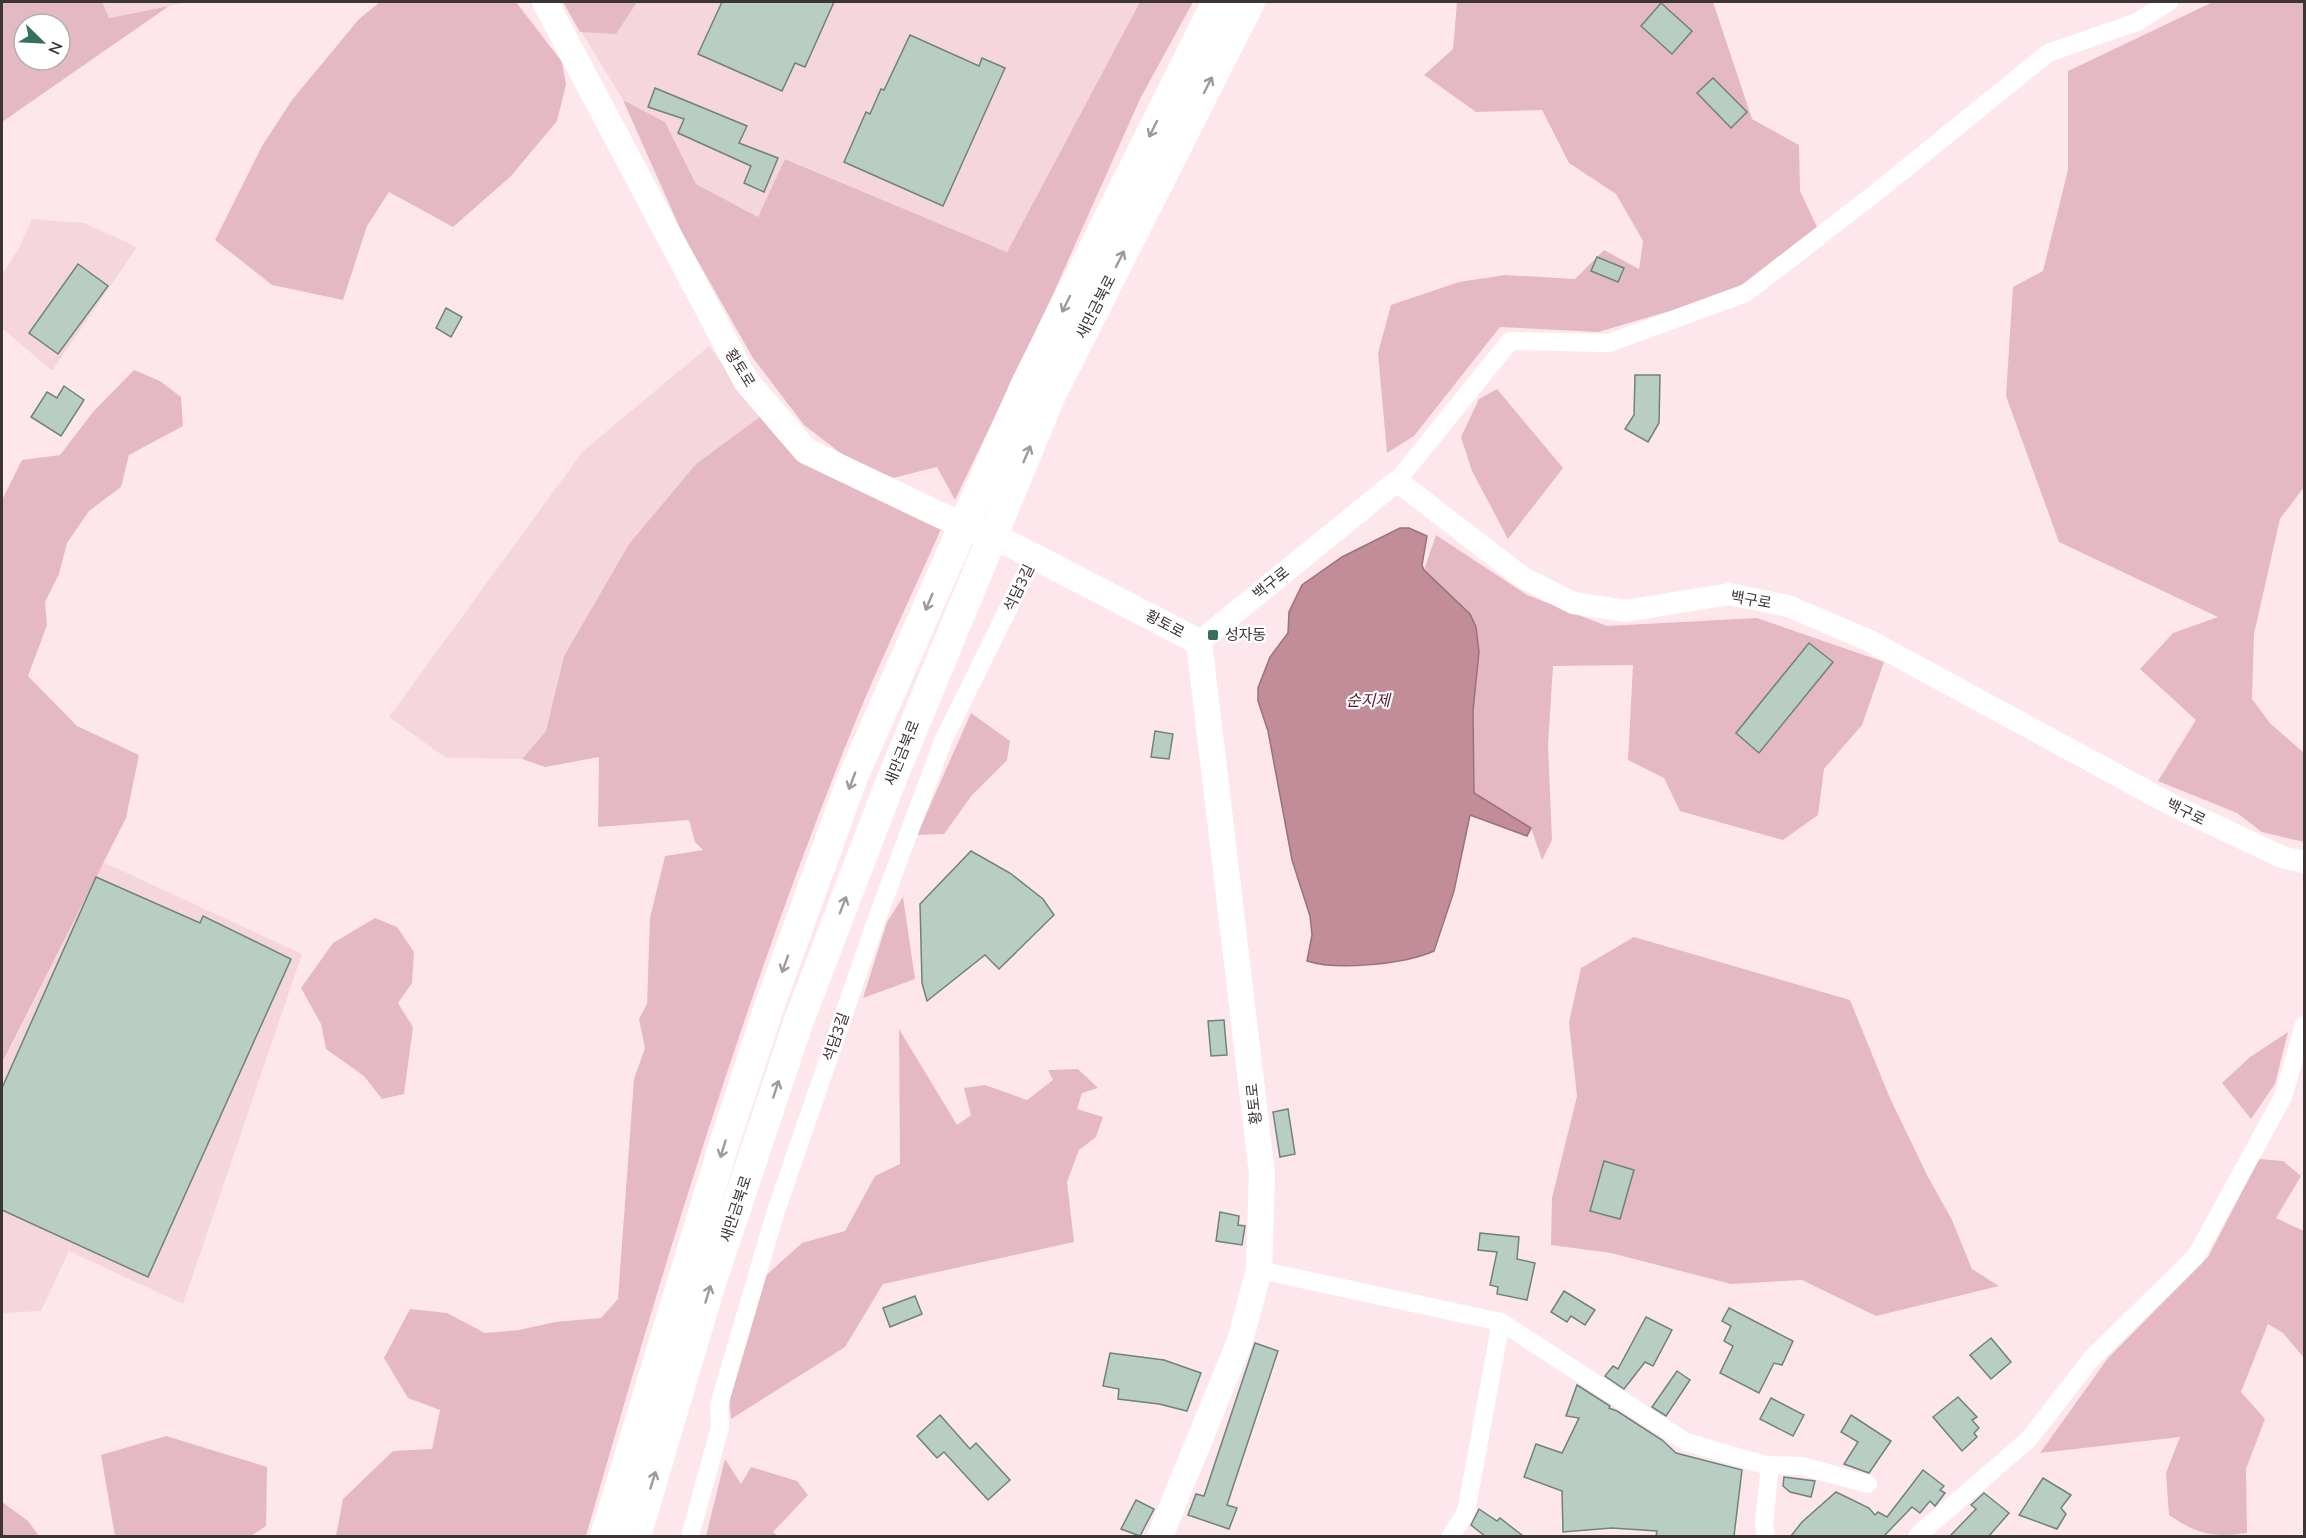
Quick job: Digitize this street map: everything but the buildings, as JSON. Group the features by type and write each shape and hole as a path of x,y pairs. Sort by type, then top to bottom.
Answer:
{"highway":[{"name":"새만금북로","path":"605,1536 721,1155 770,1007 853,777 1026,384 1217,2"},
{"name":"새만금북로","path":"636,1536 711,1286 798,1023 889,786 1051,395 1250,2"}],"main road":[{"name":"황토로","path":"546,2 746,381 806,451 942,516 1034,556 1199,642 1262,1174 1259,1270 1240,1341 1160,1536"}],"street":[{"path":"1397,481 1510,341 1609,343 1746,293 1878,192 2048,53 2137,22 2169,2"},
{"name":"백구로","path":"1199,642 1397,481 1522,577 1573,603 1626,611 1729,594 1788,606 1868,640 2174,806 2282,857 2304,862"},
{"name":"석담3길","path":"690,1536 720,1427 719,1405 776,1210 871,935 943,741 1034,556"},
{"path":"1917,1536 2029,1439 2092,1358 2196,1256 2283,1097 2304,1025"},
{"path":"1259,1270 1501,1323 1686,1442 1770,1466 1802,1466 1868,1484"},
{"path":"1451,1536 1466,1512 1501,1323"},
{"path":"1766,1536 1764,1523 1770,1466"}],"shaded area":[{"path":"2,2 102,2 109,18 169,6 2,122"},
{"path":"102,2 189,2 108,18"},
{"path":"380,2 516,2 562,62 566,85 557,121 511,176 453,227 389,192 367,226 343,300 272,285 215,240 262,146 292,100 359,19"},
{"path":"563,2 1140,2 1007,252 786,159 758,217 696,184 665,122 623,100"},
{"path":"563,2 637,2 616,34 580,32"},
{"path":"1140,2 1193,2 1140,99 1054,292 955,500 937,467 893,478 847,458 804,425 753,358 683,235 623,100 665,122 696,184 758,217 785,159 1007,252"},
{"path":"1457,2 1713,2 1752,119 1799,145 1800,191 1818,229 1753,279 1718,297 1598,332 1500,327 1414,436 1387,453 1378,353 1391,305 1459,282 1505,275 1575,279 1604,250 1639,269 1643,241 1616,194 1569,163 1542,110 1476,112 1424,75 1453,49"},
{"path":"2213,2 2304,2 2304,487 2280,519 2254,634 2252,699 2270,723 2304,753 2304,842 2262,832 2237,813 2158,781 2196,720 2140,669 2173,633 2218,617 2059,542 2006,396 2013,287 2043,271 2068,170 2068,71"},
{"path":"32,219 84,223 137,247 52,371 2,328 2,275 19,248"},
{"path":"709,346 761,416 696,464 629,544 564,656 546,731 522,759 446,758 389,717 583,451"},
{"path":"134,370 160,381 181,397 183,426 129,455 121,487 89,511 67,543 59,574 45,602 47,625 28,676 77,726 139,755 126,818 2,1063 2,500 22,460 60,455 93,412"},
{"path":"1497,389 1563,468 1508,539 1472,471 1461,437 1479,399"},
{"path":"761,416 941,529 861,709 775,932 676,1233 586,1536 336,1536 343,1499 393,1451 432,1449 440,1410 408,1398 384,1358 410,1309 447,1313 485,1333 519,1330 555,1322 601,1318 618,1299 634,1079 645,1048 639,1019 647,1004 650,918 665,856 703,850 695,842 689,820 598,827 599,757 545,767 522,759 546,731 564,656 629,544 696,464"},
{"path":"1436,535 1527,595 1607,626 1757,618 1884,662 1862,725 1824,769 1818,815 1783,840 1680,811 1664,778 1628,760 1633,665 1553,666 1548,745 1552,840 1542,860 1531,828 1474,793 1473,711 1479,652 1424,570"},
{"path":"971,713 1010,741 1007,760 972,795 944,834 917,835"},
{"path":"103,862 302,954 183,1304 69,1251 41,1311 2,1313 2,1065"},
{"path":"903,897 915,979 863,998 887,922"},
{"path":"375,918 397,927 414,952 412,983 398,1003 413,1027 404,1094 382,1099 364,1076 326,1049 321,1024 301,988 333,943"},
{"path":"1634,937 1850,1000 1889,1096 1927,1175 1952,1220 1972,1269 1999,1286 1876,1316 1802,1280 1731,1284 1611,1253 1551,1245 1552,1198 1577,1096 1569,1022 1581,968"},
{"path":"899,1029 957,1125 971,1115 964,1088 985,1085 1027,1100 1053,1080 1048,1070 1078,1069 1098,1088 1082,1093 1077,1109 1103,1117 1096,1137 1079,1150 1067,1182 1074,1242 883,1284 845,1347 731,1419 729,1396 763,1278 802,1243 845,1231 875,1176 900,1164"},
{"path":"2288,1032 2275,1084 2251,1119 2222,1083 2250,1057"},
{"path":"2259,1159 2283,1161 2301,1176 2276,1218 2304,1231 2304,1358 2283,1333 2268,1324 2241,1392 2265,1419 2246,1469 2247,1533 2214,1535 2188,1527 2169,1515 2166,1473 2180,1437 2040,1453 2108,1358 2208,1257"},
{"path":"166,1436 267,1467 266,1526 251,1536 115,1536 101,1455"},
{"path":"725,1459 741,1484 751,1467 797,1481 808,1495 773,1532 778,1536 706,1536"},
{"path":"2,1502 28,1521 39,1536 2,1536"}],"water":[{"name":"순지제","path":"1400,528 1409,528 1427,536 1422,565 1424,570 1470,614 1476,627 1479,652 1473,711 1474,793 1531,828 1527,836 1470,815 1454,891 1434,951 1389,963 1353,966 1320,964 1307,961 1312,935 1310,916 1292,860 1268,731 1258,701 1258,688 1270,657 1288,633 1289,612 1302,585 1342,557"}],"place":[{"name":"성자동","path":"1213,635"}]}
